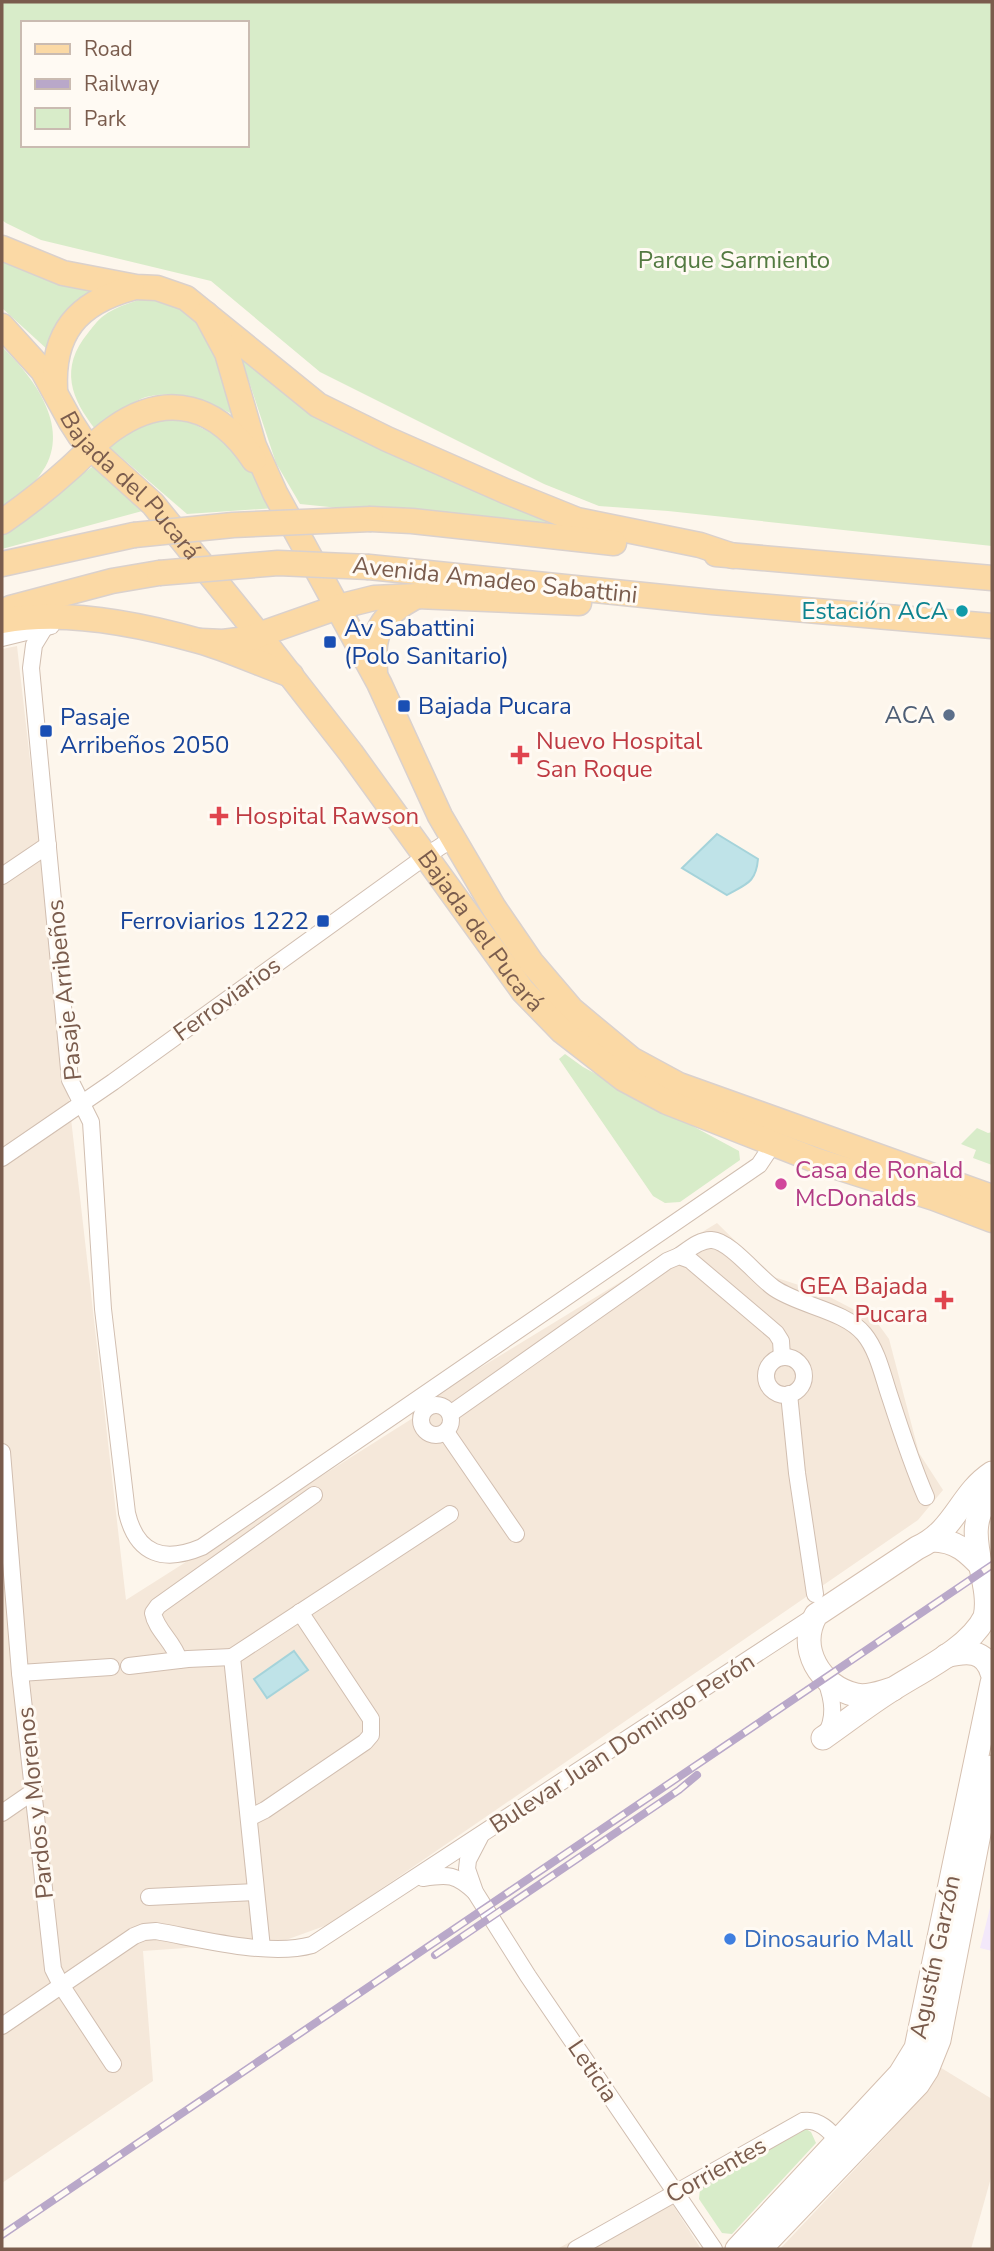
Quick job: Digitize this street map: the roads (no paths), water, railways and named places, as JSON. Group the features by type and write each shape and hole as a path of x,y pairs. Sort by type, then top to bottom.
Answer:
{"main road":[{"path":"2,248 63,273 173,292 186,298 318,405 387,439 577,520 700,545 733,556"},
{"path":"56,392 56,356 59,344 69,327 100,299 136,287"},
{"name":"Bajada del Pucará","path":"206,314 230,362 254,446 275,493 393,711 428,793 452,839 507,928 531,962 572,1010 631,1059 679,1085 992,1197"},
{"name":"Bajada del Pucará","path":"2,326 36,360 71,422 91,448 153,504 259,635 351,752 523,991 562,1031 624,1079 713,1121 815,1160 934,1198 992,1220"},
{"path":"2,522 45,490 112,430 138,415 170,407 190,409 208,415 236,437 275,493"},
{"name":"Avenida Amadeo Sabattini","path":"2,564 134,535 233,525 371,519 412,521 733,556 992,578"},
{"name":"Avenida Amadeo Sabattini","path":"2,610 112,581 159,573 278,563 369,567 712,602 992,626"},
{"path":"201,641 238,641 338,607 374,598 417,596 626,605 712,602"},
{"path":"375,676 374,643 382,623 399,605 417,596"},
{"path":"2,621 23,617 84,618 201,641 290,675"},
{"path":"792,1126 872,1141 992,1181"},
{"path":"815,1160 888,1194 992,1236"},
{"name":"Bulevar Juan Domingo Perón","path":"816,1604 932,1541 953,1519 971,1489 992,1473"},
{"path":"823,1738 943,1657 978,1629 988,1603 988,1579 977,1523 985,1502 992,1495"},
{"path":"932,1541 942,1540 959,1545 988,1579"},
{"path":"816,1604 808,1642 826,1681 856,1695 877,1694 893,1689"},
{"path":"943,1657 964,1651 974,1652 985,1659 992,1673"},
{"name":"Agustín Garzón","path":"760,2249 844,2147 900,2074 916,2048 992,1683"},
{"name":"Agustín Garzón","path":"737,2249 844,2147 918,2084 934,2054 992,1767"}],"street":[{"path":"2,638 84,618"},
{"name":"Pasaje Arribeños","path":"46,628 34,645 31,668 70,1080 91,1122 103,1309 127,1513 131,1532 140,1544 151,1551 166,1555 186,1554 202,1547 759,1165 773,1143"},
{"name":"Ferroviarios","path":"2,1158 452,839"},
{"path":"2,876 48,845"},
{"path":"450,1414 667,1261 702,1241 713,1239 724,1244 784,1295 849,1322 864,1334 875,1353 912,1464 926,1497"},
{"path":"679,1256 690,1260 776,1333 781,1341 782,1357"},
{"path":"782,1357 795,1359 803,1369 803,1382 795,1392 789,1394 777,1393 767,1379 768,1367 782,1357"},
{"path":"789,1394 797,1473 816,1604"},
{"path":"433,1406 443,1407 450,1414 451,1424 446,1432 432,1435 424,1429 421,1420 425,1411 433,1406"},
{"path":"446,1432 516,1534"},
{"name":"Pardos y Morenos","path":"2,1452 7,1593 20,1672 53,1969 113,2064"},
{"path":"179,1660 176,1648 154,1620 153,1613 314,1495"},
{"path":"129,1666 232,1657 450,1514"},
{"name":"Bulevar Juan Domingo Perón","path":"262,1948 289,1950 312,1945 417,1879 816,1604"},
{"path":"249,1818 365,1742 371,1735 372,1718 300,1612"},
{"path":"2,2026 134,1936 144,1932 156,1931 262,1948 232,1657"},
{"path":"20,1672 111,1667"},
{"path":"823,1738 829,1729 832,1712 831,1695 826,1681"},
{"path":"2,1813 34,1791"},
{"name":"Leticia","path":"481,1835 468,1860 467,1869 475,1892 528,1976 714,2249"},
{"name":"Leticia","path":"417,1879 454,1876 475,1892"},
{"path":"149,1897 256,1892"},
{"name":"Corrientes","path":"576,2249 803,2121 816,2122 844,2147"}],"water":[{"path":"717,834 758,859 752,878 727,895 682,868"},
{"path":"294,1651 308,1670 267,1698 254,1679"}],"railway":[{"path":"2,2235 992,1565"},
{"path":"435,1955 679,1790 697,1775"}],"place":[{"name":"Estación ACA","path":"962,611"},
{"name":"Av Sabattini (Polo Sanitario)","path":"330,642"},
{"name":"Bajada Pucara","path":"404,706"},
{"name":"ACA","path":"949,715"},
{"name":"Pasaje Arribeños 2050","path":"46,731"},
{"name":"Nuevo Hospital San Roque","path":"520,755"},
{"name":"Hospital Rawson","path":"219,816"},
{"name":"Ferroviarios 1222","path":"323,921"},
{"name":"Casa de Ronald McDonalds","path":"781,1184"},
{"name":"GEA Bajada Pucara","path":"944,1300"},
{"name":"Dinosaurio Mall","path":"730,1939"}],"park label":[{"name":"Parque Sarmiento","path":"734,260"}]}
